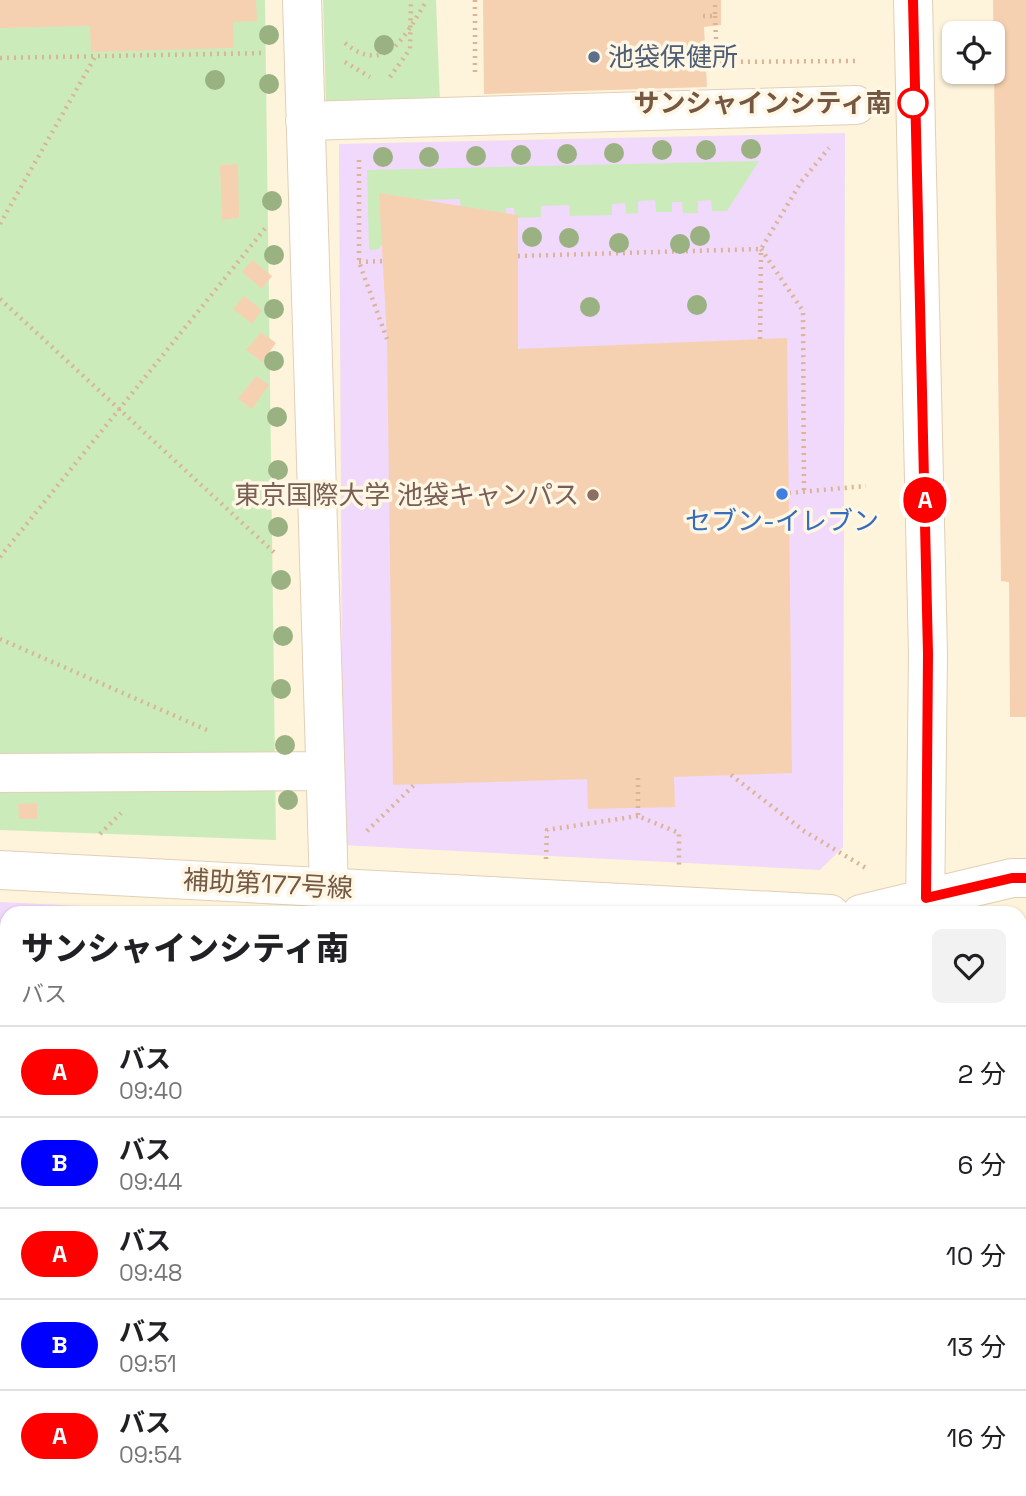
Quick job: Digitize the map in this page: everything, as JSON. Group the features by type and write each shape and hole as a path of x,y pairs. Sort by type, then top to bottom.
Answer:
{"street":[{"path":"302,0 329,888"},
{"path":"913,0 928,654 926,906 1012,878 1026,878"},
{"path":"305,121 856,105"},
{"path":"0,773 325,771"},
{"name":"補助第177号線","path":"0,870 676,906"}],"path":[{"path":"384,86 410,49 411,0"},
{"path":"374,80 345,63 341,38 346,45 362,54 376,56 388,53 410,27 427,0"},
{"path":"475,0 475,116"},
{"path":"715,0 717,62 856,61"},
{"path":"703,16 715,16"},
{"path":"0,58 203,52 270,53"},
{"path":"0,224 95,56"},
{"path":"760,339 761,249 802,182 834,141"},
{"path":"359,152 359,262 387,339"},
{"path":"0,557 271,221"},
{"path":"518,256 761,249"},
{"path":"761,249 803,312 804,491"},
{"path":"359,262 384,261"},
{"path":"0,299 287,564"},
{"path":"789,493 866,486"},
{"path":"0,639 213,733"},
{"path":"732,775 804,831 869,870"},
{"path":"638,778 638,816"},
{"path":"375,824 414,785"},
{"path":"545,865 547,830 638,816 679,833 679,872"}],"shaded area":[{"name":"東京国際大学 池袋キャンパス","path":"845,133 843,847 820,870 343,845 339,144"},
{"path":"0,902 83,906 0,906"}],"green space":[{"path":"0,0 265,0 276,840 0,830"},
{"path":"323,0 436,0 440,103 326,107"},
{"path":"759,161 727,211 712,211 711,200 698,201 698,213 683,213 682,202 672,202 672,212 656,212 655,200 638,201 638,213 626,214 625,203 612,204 612,215 570,216 569,205 541,206 541,217 515,218 514,208 506,208 506,217 461,219 460,199 419,200 397,221 379,249 369,250 367,170"}],"building":[{"path":"0,0 256,0 257,21 233,22 234,48 91,52 90,26 0,28"},
{"name":"池袋保健所","path":"483,0 721,0 721,25 704,27 707,87 484,94"},
{"path":"993,0 1026,0 1026,717 1010,717 1009,582 1001,581 994,84 1005,84 1005,21 993,21"},
{"path":"238,164 239,218 222,220 220,165"},
{"path":"379,193 518,215 518,349 787,338 792,773 674,777 675,807 588,809 587,779 393,785 387,339"},
{"path":"252,260 272,276 262,289 242,272"},
{"path":"244,296 262,310 252,324 233,309"},
{"path":"261,332 276,343 262,362 246,350"},
{"path":"256,376 269,385 252,409 238,399"},
{"path":"37,803 37,819 19,819 18,804"}],"bus line":[{"name":"A","path":"913,0 913,112 928,654 926,898 1012,878 1026,878"}],"place":[{"name":"池袋保健所","path":"594,57"},
{"name":"サンシャインシティ南","path":"913,103"},
{"name":"セブン-イレブン","path":"782,494"},
{"name":"東京国際大学 池袋キャンパス","path":"593,495"}]}
